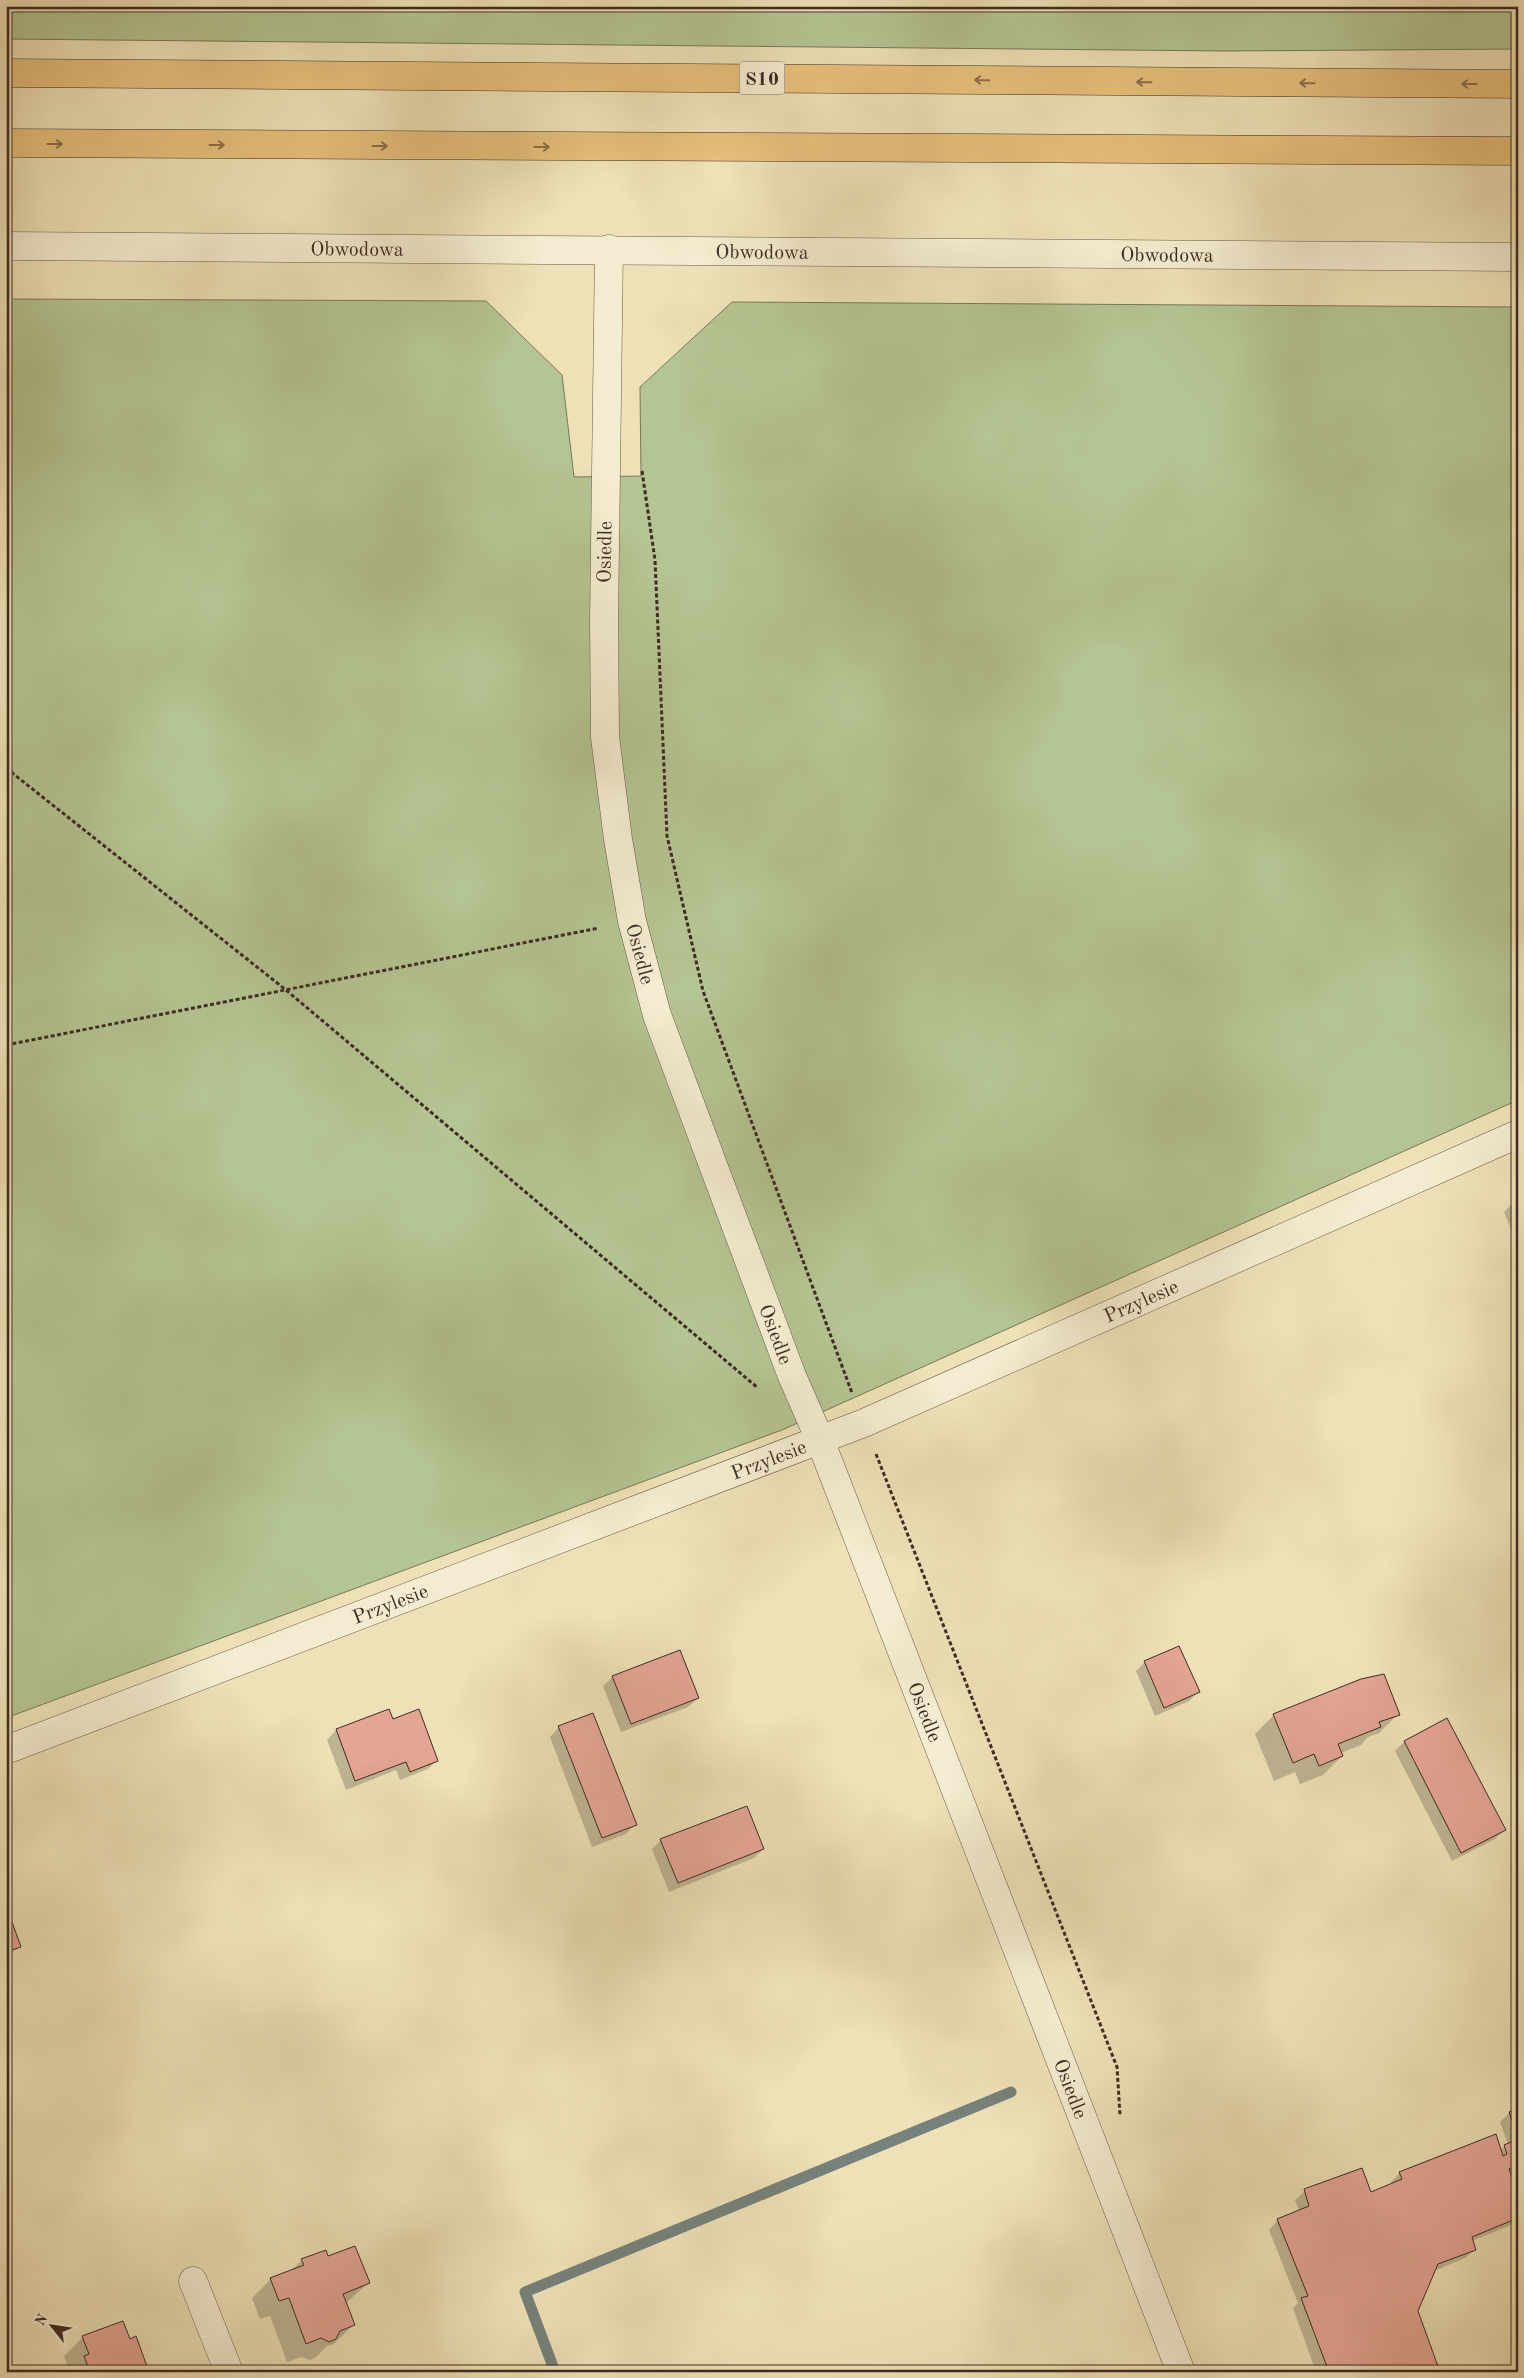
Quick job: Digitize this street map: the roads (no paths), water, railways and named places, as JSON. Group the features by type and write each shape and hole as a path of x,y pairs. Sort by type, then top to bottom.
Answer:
{"highway":[{"name":"S10","path":"6,73 1518,84"},
{"path":"6,143 1518,151"}],"street":[{"name":"Obwodowa","path":"6,246 1518,257"},
{"name":"Osiedle","path":"610,249 604,621 605,737 618,840 632,921 657,1015 792,1376 820,1440 1180,2372"},
{"name":"Przylesie","path":"6,1750 864,1423 1518,1134"},
{"path":"193,2281 229,2372"}],"waterway":[{"path":"555,2372 525,2292 1011,2092"}]}
